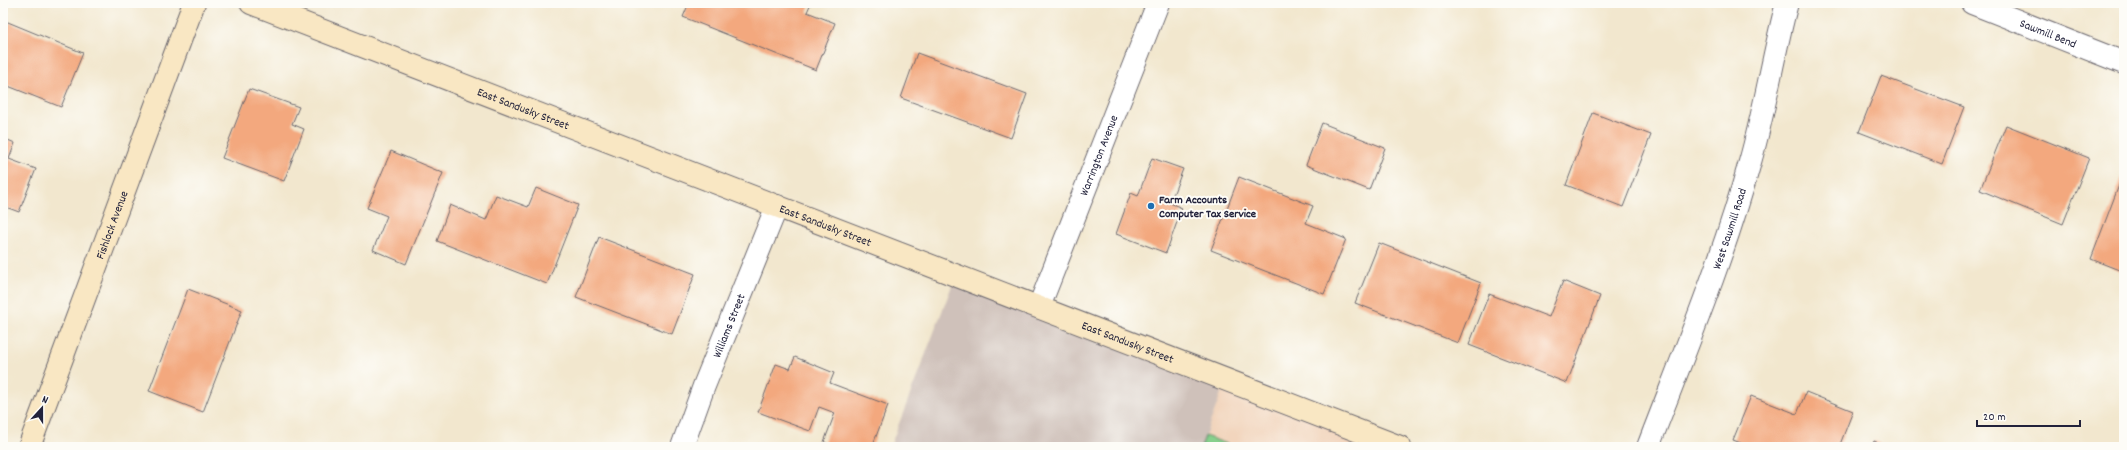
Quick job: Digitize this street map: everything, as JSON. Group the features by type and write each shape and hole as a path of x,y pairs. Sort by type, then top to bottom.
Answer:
{"main road":[{"name":"Fishlock Avenue","path":"29,447 194,3"},
{"name":"East Sandusky Street","path":"251,3 1400,447"}],"street":[{"name":"Warrington Avenue","path":"1039,307 1158,3"},
{"name":"West Sawmill Road","path":"1648,447 1720,259 1750,161 1778,36 1787,3"},
{"name":"Sawmill Bend","path":"1972,3 2124,63"},
{"name":"Williams Street","path":"682,447 707,378 777,206"}],"shaded area":[{"path":"956,275 1226,380 1201,447 890,447"},
{"path":"1226,380 1400,447 1201,447"}],"green space":[{"path":"1205,436 1236,447 1201,447"}],"building":[{"path":"689,3 811,3 807,12 835,23 816,70 683,17"},
{"path":"3,20 83,53 61,107 3,84"},
{"path":"917,53 1027,94 1011,138 901,98"},
{"path":"1881,76 1964,107 1942,164 1859,132"},
{"path":"249,89 299,107 292,124 304,129 284,181 222,158"},
{"path":"1593,113 1651,135 1623,207 1566,185"},
{"path":"1322,123 1385,148 1369,190 1306,165"},
{"path":"2006,125 2089,158 2063,224 1980,190"},
{"path":"3,138 15,143 9,159 36,169 19,212 3,206"},
{"path":"391,151 443,173 406,264 373,250 387,216 367,208"},
{"name":"Farm Accounts Computer Tax Service","path":"1152,158 1183,169 1170,203 1182,208 1166,253 1116,234 1131,193 1138,196"},
{"path":"2124,172 2124,272 2091,259"},
{"path":"1239,177 1313,206 1306,223 1346,239 1324,294 1211,250"},
{"path":"536,188 578,205 547,284 437,241 450,205 486,220 496,195 528,207"},
{"path":"599,237 695,274 672,334 576,297"},
{"path":"1379,243 1481,283 1458,343 1355,303"},
{"path":"1563,281 1600,296 1567,383 1469,345 1489,294 1549,317"},
{"path":"188,289 242,310 203,412 149,391"},
{"path":"795,357 834,373 830,383 888,405 872,447 836,447 824,442 835,413 819,407 810,431 758,412 776,364 790,369"},
{"path":"1806,392 1853,411 1839,447 1751,447 1733,440 1751,396 1797,414"},
{"path":"1874,441 1888,447 1872,447"}],"place":[{"name":"Farm Accounts Computer Tax Service","path":"1151,206"}]}
